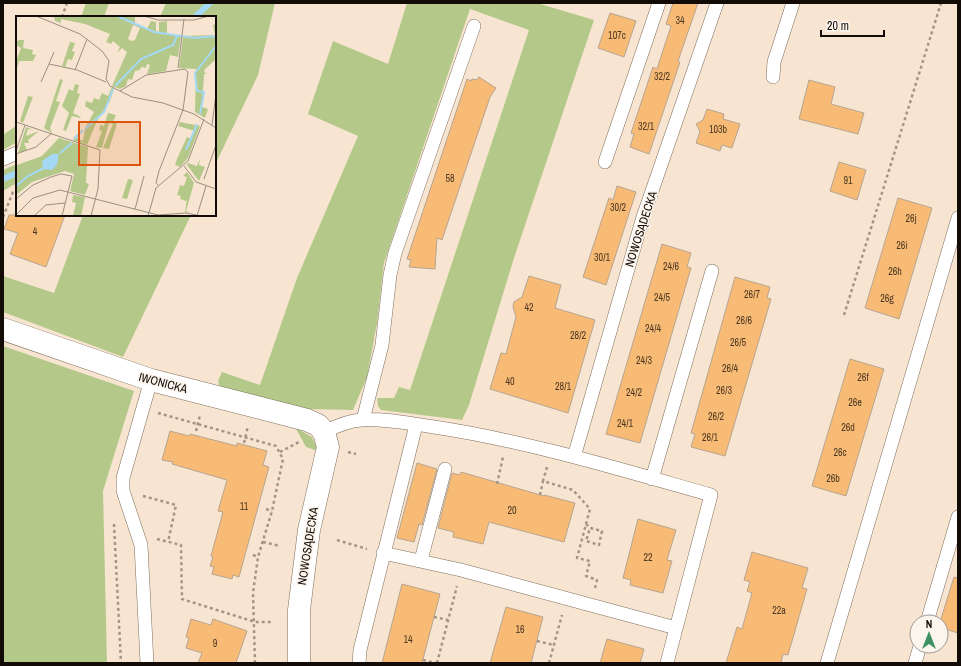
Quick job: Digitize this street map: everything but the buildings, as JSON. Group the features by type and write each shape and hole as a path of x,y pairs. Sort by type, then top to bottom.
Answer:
{"street":[{"name":"IWONICKA","path":"3,329 152,380 307,420 318,425 324,432"},
{"name":"NOWOSĄDECKA","path":"299,663 299,610 309,530 328,447 324,432"}],"lane":[{"path":"605,162 659,3"},
{"name":"NOWOSĄDECKA","path":"574,457 643,217 717,3"},
{"path":"773,77 774,62 793,3"},
{"path":"363,420 382,345 390,275 395,253 474,26"},
{"path":"3,159 16,153"},
{"path":"827,663 958,218"},
{"path":"652,479 712,271"},
{"path":"147,663 141,545 123,491 123,478 152,380"},
{"path":"324,432 341,424 363,420 416,425 519,443 711,495 667,663"},
{"path":"359,663 360,650 383,553 416,425"},
{"path":"421,560 445,469"},
{"path":"929,614 958,517"},
{"path":"383,553 421,560 461,570 676,628"}],"path":[{"path":"62,16 67,3"},
{"path":"844,315 941,3"},
{"path":"3,218 13,192 16,190"},
{"path":"143,409 245,436 276,446 280,452 283,459 272,511 258,557 253,593 255,663"},
{"path":"196,431 201,413"},
{"path":"244,443 249,420"},
{"path":"280,452 299,442"},
{"path":"497,484 504,451"},
{"path":"540,495 548,462"},
{"path":"543,481 573,490 590,509 577,558 590,561 586,576"},
{"path":"120,663 114,530 116,498 123,491 176,505 168,542"},
{"path":"266,509 272,511"},
{"path":"586,524 590,528 602,531 599,545 586,541 590,528"},
{"path":"337,540 358,546"},
{"path":"263,542 280,546"},
{"path":"253,555 258,557"},
{"path":"181,565 182,599 255,622 271,622"},
{"path":"423,660 436,663 461,570"},
{"path":"549,663 567,598"},
{"path":"434,617 448,620"},
{"path":"537,641 554,645"}],"green space":[{"path":"86,3 109,3 104,16 81,16"},
{"path":"166,3 275,3 258,75 216,163 216,16 160,16"},
{"path":"407,3 537,3 594,20 514,258 469,405 462,420 381,410 378,406 377,398 394,398 399,387 410,390 529,30 470,9 384,263 377,323 367,377 353,410 305,409 220,388 218,381 222,372 260,385 297,278 358,136 308,114 333,41 388,64"},
{"path":"16,126 16,143 3,150 3,135"},
{"path":"16,164 16,184 3,191 3,170"},
{"path":"83,216 191,216 123,357 3,312 3,276 54,293"},
{"path":"3,346 134,391 103,491 107,663 3,663"},
{"path":"295,427 312,437 318,451 306,447"}],"waterway":[{"path":"196,16 210,3"},
{"path":"3,179 16,173"}]}
